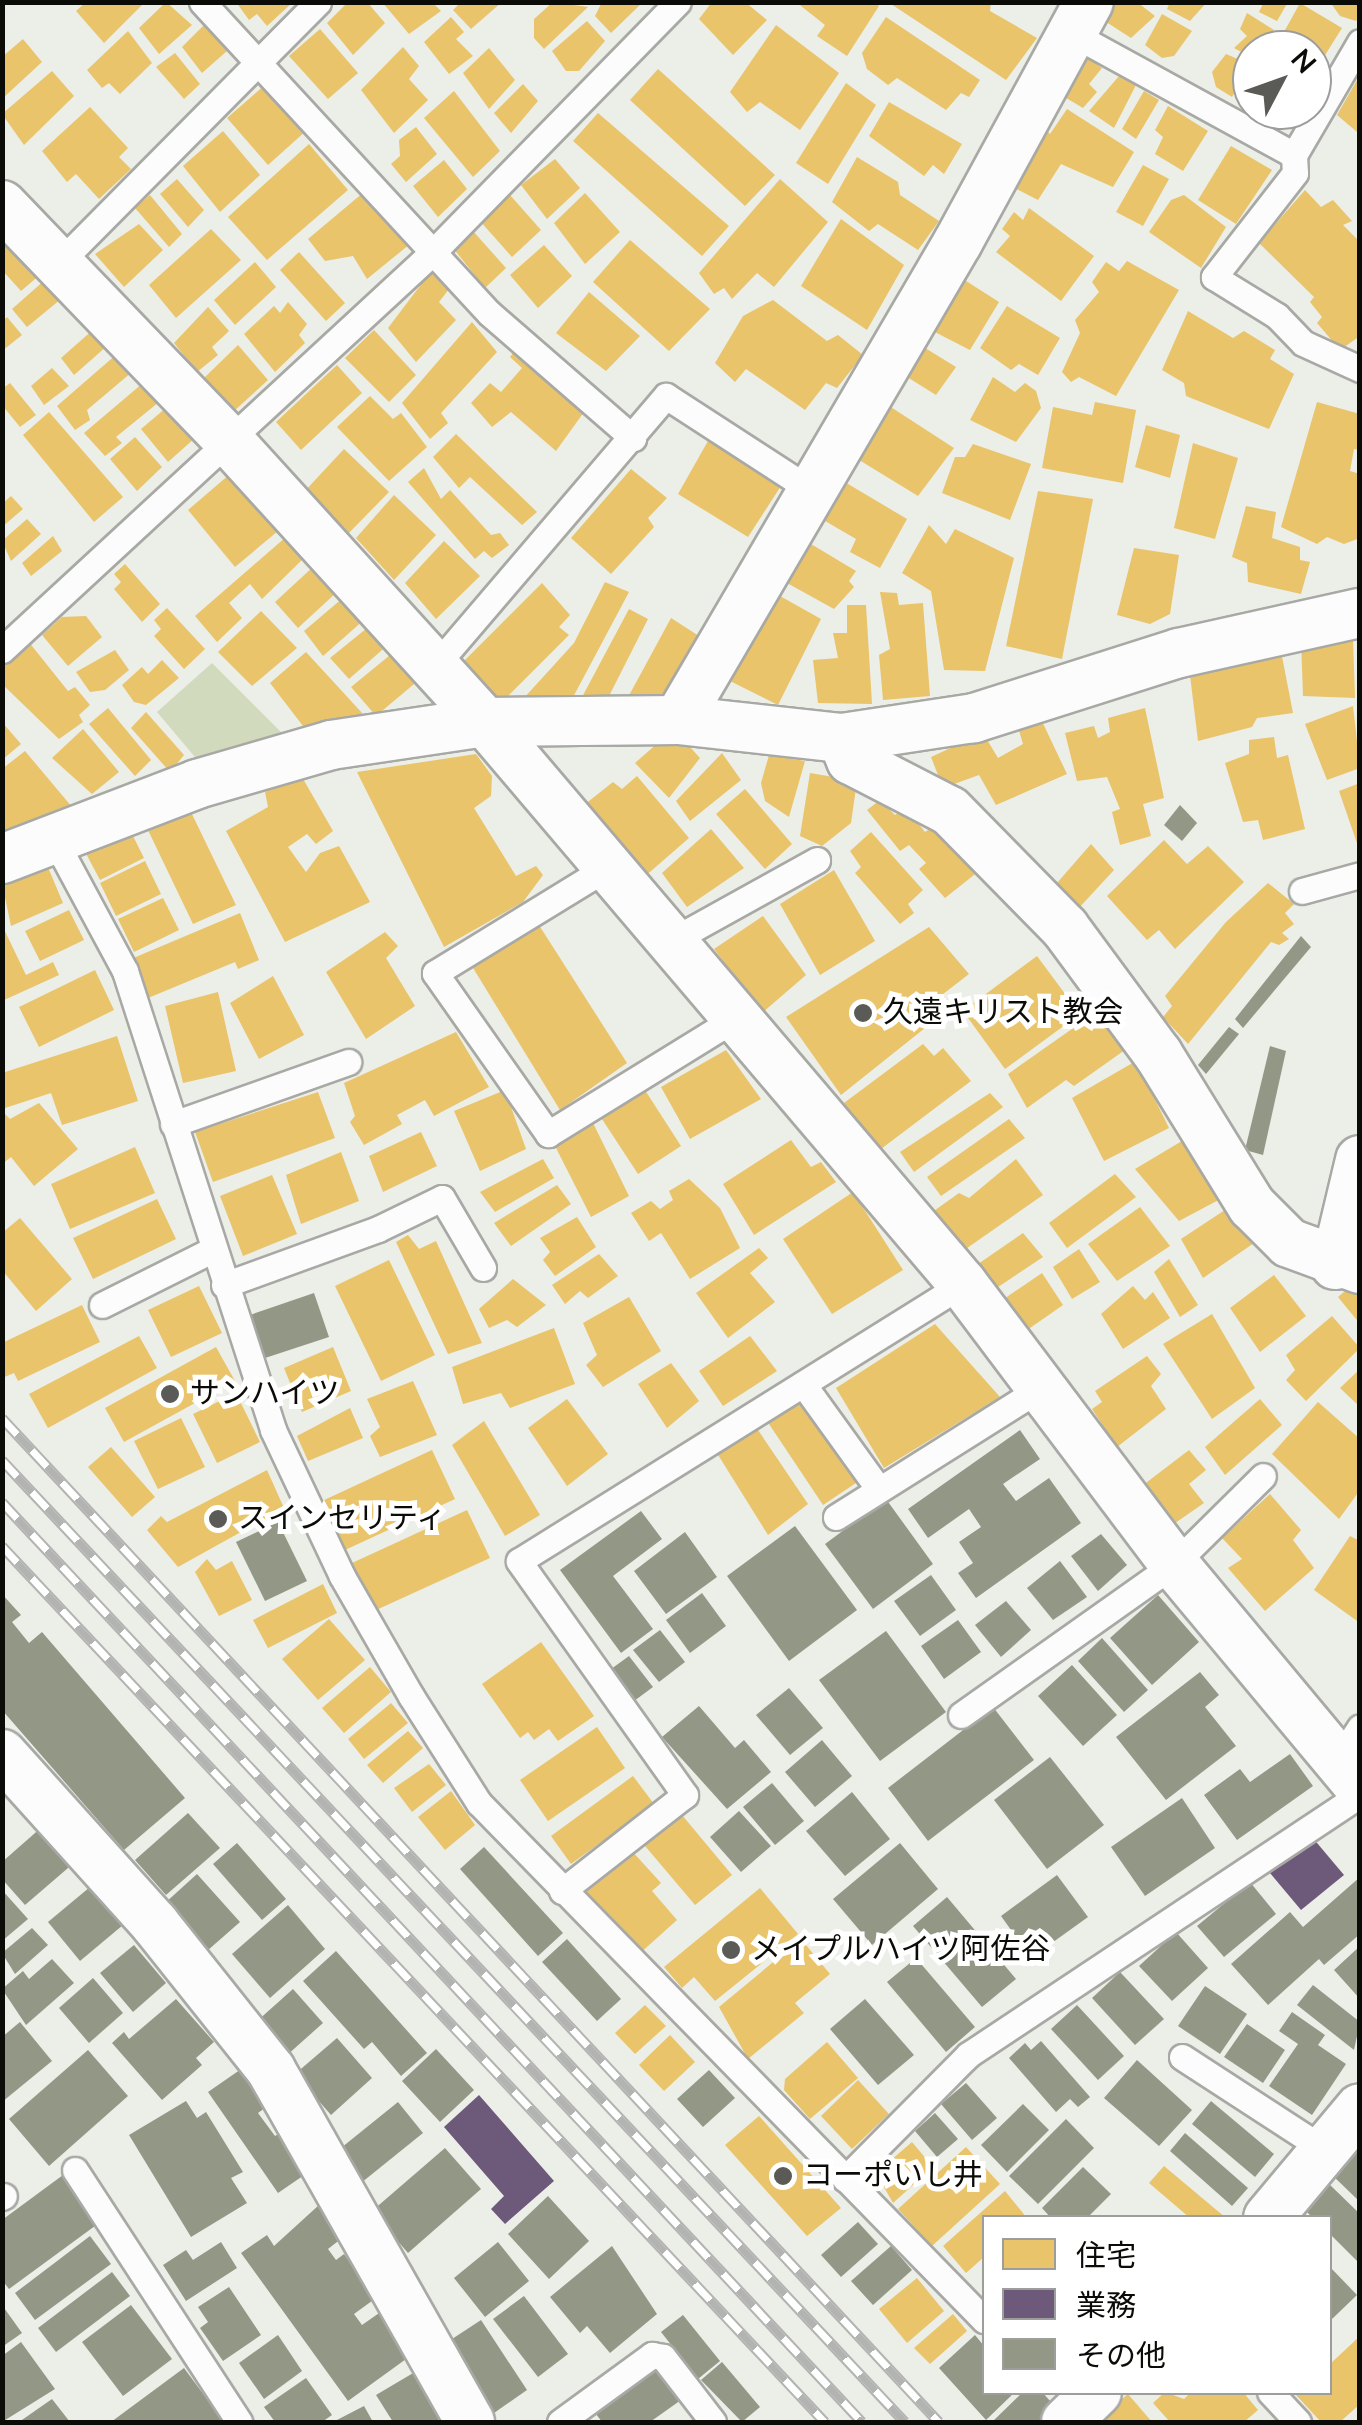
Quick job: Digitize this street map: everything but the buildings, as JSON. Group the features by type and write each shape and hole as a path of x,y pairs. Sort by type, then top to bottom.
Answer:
{"street":[{"path":"678,720 1081,18"},
{"path":"5,214 232,444 485,722 963,1284 1174,1564 1354,1768"},
{"path":"2,859 197,784 331,745 485,722 678,720 842,738 974,718 1179,653 1360,613"},
{"path":"842,738 851,760 950,811 1066,928 1158,1054 1252,1206 1289,1243 1347,1267 1360,1160"},
{"path":"2,1754 156,1924 271,2070 470,2422"},
{"path":"1271,2215 1360,2108"}],"lane":[{"path":"202,2 489,314 632,438"},
{"path":"58,264 318,2"},
{"path":"2,650 232,444 433,252 678,2"},
{"path":"1081,18 1294,155"},
{"path":"1360,42 1294,155 1295,172 1214,277 1276,316 1303,344 1360,368"},
{"path":"436,666 666,396 811,490"},
{"path":"54,839 125,971 273,1430 342,1576 480,1803 982,2318"},
{"path":"671,941 817,860"},
{"path":"608,867 435,973 548,1134 736,1018"},
{"path":"1302,891 1360,875"},
{"path":"173,1124 348,1062"},
{"path":"224,1285 442,1198 483,1268"},
{"path":"102,1305 212,1250"},
{"path":"562,1891 686,1794 519,1560 963,1284"},
{"path":"803,1384 878,1488"},
{"path":"836,1518 1041,1388"},
{"path":"961,1715 1174,1564 1263,1476"},
{"path":"845,2178 968,2054 1354,1768"},
{"path":"1182,2056 1327,2151"},
{"path":"75,2170 239,2422"},
{"path":"560,2422 652,2355 663,2357 712,2422"},
{"path":"1273,2395 1298,2422"}],"green space":[{"path":"212,663 286,737 200,763 157,712"}],"railway":[{"path":"2,1418 939,2422"},
{"path":"2,1460 905,2422"},
{"path":"2,1502 862,2422"},
{"path":"2,1546 825,2422"}],"place":[{"name":"久遠キリスト教会","path":"863,1013"},
{"name":"サンハイツ","path":"170,1394"},
{"name":"スインセリティ","path":"218,1519"},
{"name":"メイプルハイツ阿佐谷","path":"731,1950"},
{"name":"コーポいし井","path":"783,2176"}]}
